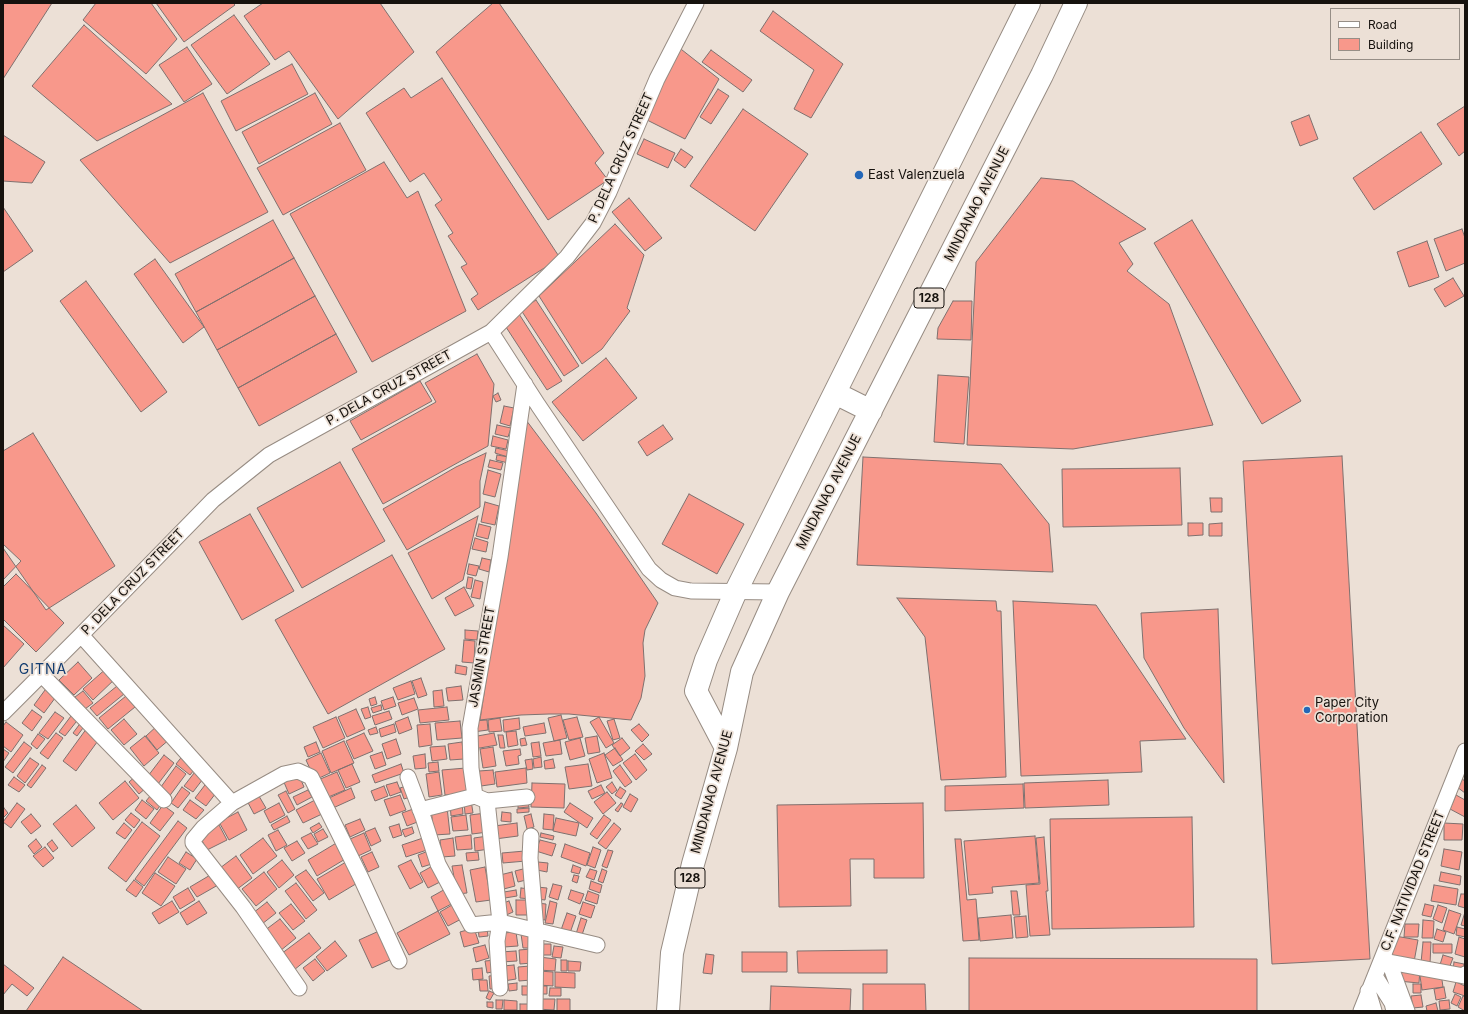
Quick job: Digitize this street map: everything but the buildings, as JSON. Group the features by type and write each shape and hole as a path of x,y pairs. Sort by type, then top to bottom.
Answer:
{"main road":[{"path":"726,748 696,690 706,660 736,591 1030,3"},
{"name":"MINDANAO AVENUE","path":"668,1011 672,953 693,864 726,748 742,672 778,592 1039,82 1076,3"},
{"path":"836,393 871,411"}],"street":[{"name":"P. DELA CRUZ STREET","path":"3,713 81,636 213,500 269,455 491,332 567,257 593,223 657,80 696,3"},
{"path":"491,332 649,569 661,580 675,588 691,591 778,592"},
{"name":"JASMIN STREET","path":"500,988 498,941 500,922 481,798 471,768 470,728 500,557 525,384"},
{"path":"81,636 232,803"},
{"path":"41,674 164,800"},
{"name":"C.F. NATIVIDAD STREET","path":"1361,1011 1375,976 1386,960 1465,751"},
{"path":"299,988 243,907 193,843 194,838 203,828 232,803 284,774 298,771 310,777 361,878 399,961"},
{"path":"408,777 438,864 471,925 500,922 597,945"},
{"path":"420,810 481,798 527,797"},
{"path":"531,836 530,858 536,930 535,1011"},
{"path":"1386,960 1464,976 1465,974"},
{"path":"1386,960 1407,1011"},
{"path":"1375,976 1392,1003 1394,1011"},
{"path":"1368,991 1374,1011"}],"place":[{"name":"East Valenzuela","path":"859,175"},
{"name":"Paper City Corporation","path":"1307,710"}],"district":[{"name":"GITNA","path":"43,670"}]}
